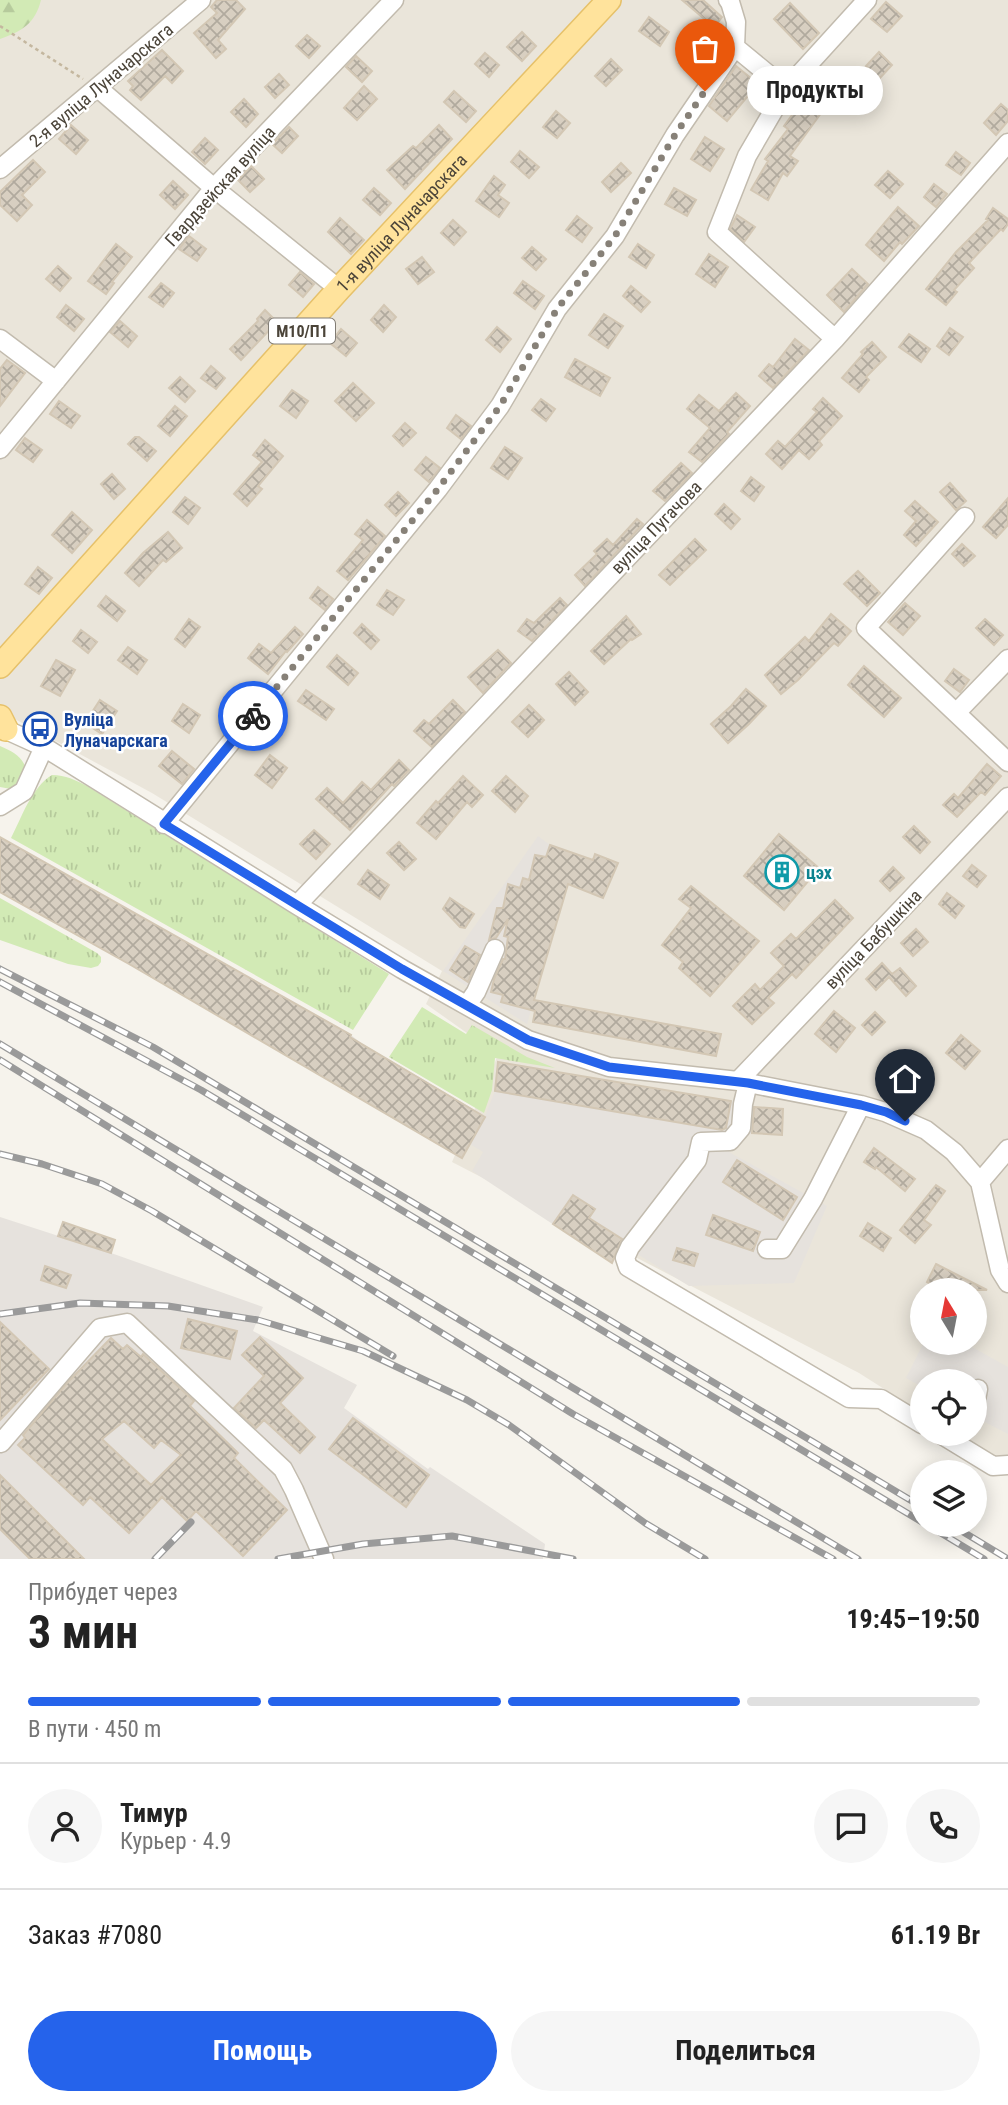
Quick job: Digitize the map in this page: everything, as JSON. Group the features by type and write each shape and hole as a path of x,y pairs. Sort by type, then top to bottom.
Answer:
{"main road":[{"name":"1-я вуліца Луначарскага","path":"0,666 339,289 609,0"}],"street":[{"name":"2-я вуліца Луначарскага","path":"0,169 201,0"},
{"name":"Гвардзейская вуліца","path":"0,449 214,188 394,0"},
{"path":"164,824 438,489 500,406 557,309 615,236 675,135 735,47 736,22 728,0"},
{"path":"835,339 717,232 747,156 786,89 867,0"},
{"path":"735,47 786,89"},
{"path":"98,88 214,188 339,289"},
{"name":"вуліца Пугачова","path":"297,905 835,339 1008,143"},
{"path":"0,339 56,381"},
{"path":"965,517 866,628 1008,762"},
{"path":"956,713 1008,659"},
{"path":"2,724 44,747 297,905 528,1040 609,1067 743,1082 861,1105 886,1112 926,1130 954,1152 980,1182 1000,1270 1008,1283"},
{"path":"0,806 24,791 44,747"},
{"name":"вуліца Бабушкіна","path":"743,1082 1008,797"},
{"path":"467,1005 476,992 495,949"},
{"path":"743,1082 741,1129 730,1140 701,1142 697,1160 630,1247 625,1258 628,1267 849,1398 881,1399 910,1417"},
{"path":"767,1249 782,1249 813,1199 861,1105"},
{"path":"980,1182 1008,1149"},
{"path":"0,1444 100,1328 127,1323 283,1469 295,1490 324,1559"},
{"path":"972,1446 993,1466 1008,1465"}],"path":[{"path":"0,26 98,88"}],"shaded area":[{"path":"0,0 1008,0 1008,1466 976,1446 987,1446 987,1369 910,1369 910,1405 859,1373 452,1162 498,1055 426,1004 442,971 152,793 0,711"},
{"path":"538,836 550,845 577,854 527,1024 443,971"},
{"path":"0,837 351,1035 485,1116 495,1091 498,1062 753,1107 783,1109 782,1135 752,1133 729,1152 827,1206 794,1283 689,1286 625,1244 612,1263 472,1171 483,1152 470,1144 462,1158 0,892"},
{"path":"0,1217 263,1307 253,1331 357,1385 344,1408 428,1469 430,1467 545,1544 543,1559 0,1559"},
{"path":"918,1355 986,1355 1008,1367 1008,1434 987,1423 987,1369 910,1369"}],"green space":[{"path":"0,0 41,0 31,21 15,33 0,39"},
{"path":"0,746 14,753 24,764 27,774 19,787 0,787"},
{"path":"52,775 66,777 87,786 389,974 353,1030 11,838 38,787"},
{"path":"0,898 97,953 101,962 91,968 68,964 0,940"},
{"path":"422,1007 466,1034 472,1025 527,1057 555,1068 495,1058 492,1090 484,1113 389,1057"}],"building":[{"path":"217,0 236,0 245,9 218,40 226,49 216,58 194,33 217,13 211,7"},
{"path":"682,0 703,0 722,17 714,27"},
{"path":"886,2 902,16 887,32 871,19"},
{"path":"790,3 819,33 803,49 774,19"},
{"path":"649,17 669,32 660,46 639,31"},
{"path":"522,32 536,46 522,61 507,47"},
{"path":"307,35 320,46 309,58 296,46"},
{"path":"162,50 183,71 172,83 165,76 141,100 130,90 133,86 128,81"},
{"path":"687,50 706,61 697,74 679,63"},
{"path":"879,52 892,65 879,79 866,66"},
{"path":"485,53 499,65 489,77 475,64"},
{"path":"356,56 372,71 362,82 346,67"},
{"path":"611,59 622,70 606,86 595,76"},
{"path":"736,66 758,84 727,121 709,106"},
{"path":"279,74 289,85 275,98 265,87"},
{"path":"364,86 377,99 357,120 344,108"},
{"path":"454,91 476,111 466,122 444,102"},
{"path":"806,96 824,109 790,156 798,161 787,176 783,173 768,200 751,190 768,161 765,159 788,129 784,126"},
{"path":"244,99 258,114 246,127 231,112"},
{"path":"1001,104 1008,110 1008,121 996,135 984,123"},
{"path":"556,111 570,123 557,138 543,127"},
{"path":"71,125 88,140 76,154 59,139"},
{"path":"439,125 452,139 405,189 387,170 413,146 416,148"},
{"path":"289,127 298,136 282,153 272,144"},
{"path":"705,137 724,149 710,171 691,159"},
{"path":"205,138 218,150 205,164 192,152"},
{"path":"520,151 539,167 529,178 511,162"},
{"path":"956,152 970,163 961,175 946,165"},
{"path":"33,160 45,172 22,195 32,205 17,221 0,205 0,192"},
{"path":"621,163 631,173 611,192 602,182"},
{"path":"251,166 264,179 250,192 238,180"},
{"path":"888,171 903,184 890,198 875,185"},
{"path":"494,176 505,185 498,195 509,203 499,217 476,201"},
{"path":"173,181 188,195 175,209 160,195"},
{"path":"934,184 947,194 936,207 924,197"},
{"path":"374,188 391,203 380,215 363,200"},
{"path":"674,188 696,200 687,216 665,204"},
{"path":"898,207 919,226 902,244 900,242 884,261 866,245"},
{"path":"993,208 1008,219 1008,224 969,263 974,268 954,290 957,292 946,305 926,289 956,252 988,220 986,219"},
{"path":"737,215 755,227 744,242 730,229"},
{"path":"577,216 592,228 582,242 566,230"},
{"path":"340,218 364,240 351,254 328,232"},
{"path":"453,220 466,232 454,245 441,233"},
{"path":"189,236 206,249 197,261 179,249"},
{"path":"116,244 132,257 106,294 88,281"},
{"path":"638,244 654,255 646,268 629,257"},
{"path":"532,247 546,259 536,270 522,258"},
{"path":"709,254 728,267 715,287 696,274"},
{"path":"422,257 434,272 418,284 406,269"},
{"path":"58,266 71,278 60,291 46,279"},
{"path":"852,269 868,284 844,312 827,295"},
{"path":"300,272 314,284 303,297 289,285"},
{"path":"523,281 544,296 535,309 514,293"},
{"path":"161,283 174,293 163,307 149,297"},
{"path":"631,286 650,302 641,312 623,296"},
{"path":"66,305 84,319 74,331 57,317"},
{"path":"384,305 396,317 383,332 371,320"},
{"path":"265,310 277,322 241,360 230,349 258,321"},
{"path":"604,314 623,326 608,348 589,335"},
{"path":"120,321 137,336 128,347 110,332"},
{"path":"497,327 511,339 500,352 486,340"},
{"path":"950,328 963,337 949,355 937,346"},
{"path":"341,329 357,343 346,356 330,343"},
{"path":"909,334 930,349 921,362 899,347"},
{"path":"795,339 809,350 773,388 759,376 769,364 773,367"},
{"path":"872,342 886,357 866,377 869,380 859,392 842,378"},
{"path":"575,359 610,378 600,396 565,377"},
{"path":"7,360 25,373 0,406 0,369"},
{"path":"211,366 225,378 216,389 201,378"},
{"path":"180,377 195,391 185,402 169,388"},
{"path":"353,383 374,403 356,421 335,401"},
{"path":"292,390 308,401 296,418 280,406"},
{"path":"736,393 750,406 727,432 729,434 702,462 689,452 710,428 687,409 699,395 719,411"},
{"path":"823,398 842,416 819,441 822,445 809,459 799,450 782,469 766,454 778,441 785,447 817,412 813,409"},
{"path":"541,399 555,409 546,421 532,410"},
{"path":"59,401 80,416 71,428 50,414"},
{"path":"175,406 187,416 170,436 158,426"},
{"path":"456,415 471,426 461,439 447,428"},
{"path":"405,423 416,433 403,446 393,436"},
{"path":"135,437 139,437 156,451 147,461 128,444"},
{"path":"25,438 42,450 33,462 16,450"},
{"path":"265,440 283,456 258,486 262,489 247,506 234,494 262,462 253,455"},
{"path":"505,447 522,458 508,479 491,468"},
{"path":"426,457 440,468 429,482 415,470"},
{"path":"681,463 692,473 665,501 653,491"},
{"path":"112,474 125,489 114,499 101,484"},
{"path":"751,477 764,487 754,501 741,491"},
{"path":"950,483 966,501 956,510 940,492"},
{"path":"398,492 409,503 396,516 385,505"},
{"path":"185,497 200,508 188,524 173,512"},
{"path":"1008,498 1008,525 996,538 983,527"},
{"path":"915,501 938,522 916,546 904,535 916,521 905,511"},
{"path":"724,504 740,519 731,529 715,514"},
{"path":"72,512 92,530 72,553 52,535"},
{"path":"637,519 643,524 585,586 575,575 597,554 594,551 607,539 613,545"},
{"path":"367,520 385,536 348,580 337,571 363,540 355,534"},
{"path":"168,532 182,548 166,562 163,560 139,586 125,573"},
{"path":"695,539 706,550 670,585 659,575"},
{"path":"962,544 975,556 964,566 952,554"},
{"path":"38,567 52,578 39,594 25,584"},
{"path":"858,571 880,593 867,606 844,584"},
{"path":"318,587 333,599 325,610 310,598"},
{"path":"387,590 404,600 393,615 377,605"},
{"path":"106,596 125,611 117,621 98,606"},
{"path":"560,598 567,605 532,641 518,631 527,619 534,623"},
{"path":"905,603 920,616 903,635 888,622"},
{"path":"831,614 851,631 838,646 834,643 781,694 765,675 805,637 809,641"},
{"path":"626,616 641,634 631,639 604,664 591,651"},
{"path":"189,619 200,627 185,647 175,639"},
{"path":"985,619 1003,635 994,645 976,628"},
{"path":"362,624 379,640 371,649 354,633"},
{"path":"295,627 303,634 268,674 248,658 259,644 271,653"},
{"path":"81,630 97,642 88,653 73,641"},
{"path":"128,647 147,660 137,674 118,660"},
{"path":"498,650 511,663 483,693 468,677"},
{"path":"337,655 358,673 348,685 327,667"},
{"path":"56,660 75,670 60,696 41,686"},
{"path":"864,666 901,698 884,717 848,685"},
{"path":"954,669 969,680 960,692 945,681"},
{"path":"569,672 588,692 575,705 556,684"},
{"path":"746,689 766,706 728,743 711,724"},
{"path":"306,690 334,709 326,720 298,701"},
{"path":"100,700 117,711 102,734 85,723"},
{"path":"453,700 465,712 432,747 414,731 424,720 429,724"},
{"path":"183,704 200,715 189,733 172,721"},
{"path":"529,705 544,720 528,737 512,722"},
{"path":"172,751 194,769 182,784 159,766"},
{"path":"270,755 287,768 272,788 255,775"},
{"path":"399,760 409,770 394,786 392,784 350,830 316,799 327,788 343,803 362,782 371,790"},
{"path":"987,764 1001,776 985,795 981,792 957,817 943,805 954,794 958,798"},
{"path":"463,776 483,795 472,807 467,802 436,839 417,823"},
{"path":"506,776 528,796 515,812 492,791"},
{"path":"914,826 930,842 920,853 903,837"},
{"path":"314,830 330,844 316,859 300,844"},
{"name":"цэх","path":"779,834 819,868 784,910 744,876"},
{"path":"0,837 351,1035 350,1037 485,1117 462,1158 0,892"},
{"path":"399,842 416,859 404,870 387,853"},
{"path":"550,845 593,860 595,854 618,863 603,898 568,884 534,1000 721,1034 716,1056 533,1022 535,1011 501,1002 503,995 491,992 494,979 505,959 508,937 504,936 508,919 496,938 489,940 497,908 503,908 508,884 520,888 523,878 529,880 535,855 546,857"},
{"path":"972,865 986,876 977,887 963,876"},
{"path":"893,867 904,878 890,891 880,881"},
{"path":"368,870 389,885 380,899 358,884"},
{"path":"691,886 759,941 710,996 679,968 683,962 662,945 691,908 679,899"},
{"path":"947,893 964,906 955,918 939,904"},
{"path":"450,898 474,914 465,928 460,927 443,909"},
{"path":"835,900 853,918 796,978 792,974 768,998 774,1003 752,1024 733,1006 755,984 760,990 784,966 771,953 791,934 796,939"},
{"path":"916,929 928,942 913,956 901,943"},
{"path":"465,946 480,955 468,982 450,970"},
{"path":"882,963 892,974 900,968 916,986 906,996 889,977 876,990 866,979"},
{"path":"834,1011 855,1028 836,1052 815,1034"},
{"path":"875,1012 885,1022 872,1035 862,1025"},
{"path":"961,1035 980,1051 965,1069 946,1053"},
{"path":"897,1052 916,1067 901,1085 883,1069"},
{"path":"498,1062 731,1101 726,1128 722,1130 495,1091"},
{"path":"754,1107 783,1109 782,1135 752,1133"},
{"path":"874,1148 915,1179 905,1191 876,1167 875,1169 864,1162"},
{"path":"737,1160 797,1197 783,1220 723,1182"},
{"path":"936,1185 945,1191 924,1220 931,1225 915,1243 900,1230"},
{"path":"573,1195 595,1209 589,1218 622,1239 612,1263 553,1224"},
{"path":"713,1215 760,1232 753,1251 706,1235"},
{"path":"63,1222 115,1240 111,1253 58,1236"},
{"path":"868,1223 891,1238 883,1251 860,1236"},
{"path":"677,1248 698,1254 694,1266 673,1260"},
{"path":"936,1264 963,1278 929,1278"},
{"path":"45,1266 71,1275 66,1288 41,1280"},
{"path":"188,1319 237,1331 230,1359 181,1348"},
{"path":"0,1322 49,1369 0,1420"},
{"path":"260,1337 303,1378 280,1403 315,1437 300,1453 264,1420 256,1428 234,1408 264,1376 242,1355"},
{"path":"111,1338 123,1349 127,1345 141,1357 143,1354 194,1401 190,1406 238,1453 234,1458 287,1510 243,1556 196,1511 187,1521 162,1497 129,1533 90,1497 83,1505 18,1445 25,1438 23,1435 67,1383","holes":["124,1421 154,1448 161,1440 181,1455 151,1485 102,1439"]},
{"path":"353,1418 429,1475 406,1507 329,1449"},
{"path":"0,1475 84,1559 30,1559 0,1529"}],"railway":[{"path":"0,969 153,1047 910,1500"},
{"path":"0,982 201,1090 910,1515"},
{"path":"0,1044 858,1559"},
{"path":"0,1060 573,1414 833,1559"},
{"path":"0,1154 42,1164 102,1184 152,1211 393,1356"},
{"path":"0,1314 80,1303 168,1306 258,1320 363,1351 467,1400 509,1425 645,1523 705,1559"},
{"path":"155,1559 191,1522"},
{"path":"278,1559 363,1544 452,1536 573,1559"},
{"path":"948,1537 984,1559"},
{"path":"972,1537 1008,1559"}],"way so far":[{"path":"253,716 438,489 500,406 557,309 615,236 675,135 705,91"}],"place":[{"name":"Продукты","path":"705,91"},
{"name":"Вуліца Луначарскага","path":"40,729"},
{"name":"цэх","path":"782,872"}],"route":[{"path":"253,716 164,824 402,969 528,1040 609,1067 738,1081 861,1105 905,1121"}]}
